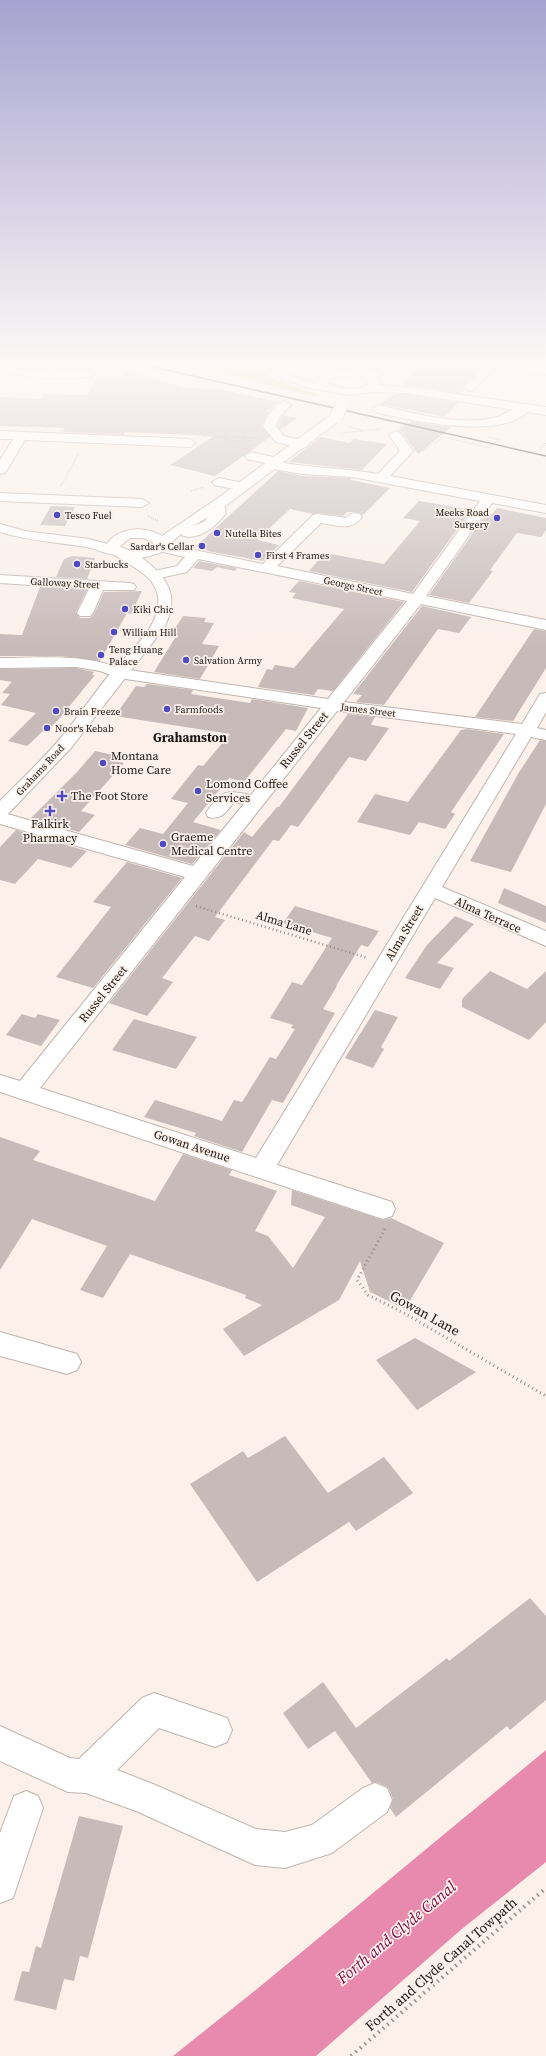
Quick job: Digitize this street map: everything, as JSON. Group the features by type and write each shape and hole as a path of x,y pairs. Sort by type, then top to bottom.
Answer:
{"street":[{"path":"0,470 9,456"},
{"path":"251,456 270,460 273,465 302,470 343,472 381,478 546,509"},
{"path":"0,528 24,535 61,539 141,555 159,547 176,531 243,487 286,456"},
{"path":"381,478 403,456"},
{"path":"219,482 243,487"},
{"path":"0,497 142,503"},
{"name":"Russel Street","path":"25,1091 417,599 489,498"},
{"path":"188,532 209,525 219,513 219,508 215,506"},
{"path":"192,558 182,569 161,581 147,569 120,552 113,545 115,541 122,537 202,514"},
{"path":"267,568 318,518 349,523 356,517"},
{"path":"61,539 135,534 152,536 157,539 159,547"},
{"path":"6,544 24,535"},
{"name":"George Street","path":"159,547 546,625"},
{"name":"Grahams Road","path":"0,811 73,734 119,673 146,643 161,620 166,602 155,556 159,547"},
{"name":"Galloway Street","path":"0,579 129,587"},
{"path":"85,612 98,585"},
{"name":"James Street","path":"0,663 77,662 108,668 119,673 332,705 526,730 546,735"},
{"name":"Alma Street","path":"262,1169 546,698"},
{"path":"215,813 230,796 256,801"},
{"path":"0,818 198,874"},
{"name":"Alma Terrace","path":"431,889 546,939"},
{"name":"Gowan Avenue","path":"0,1083 262,1169 384,1217"},
{"path":"0,1344 67,1362"},
{"path":"77,1776 154,1710 215,1730"},
{"path":"0,1743 77,1776 141,1796 255,1848 285,1850 320,1841 375,1800"},
{"path":"0,1885 26,1808"}],"path":[{"path":"60,489 77,456"},
{"name":"Alma Lane","path":"176,900 386,963"},
{"name":"Gowan Lane","path":"384,1217 385,1231 357,1280 368,1295 404,1313 546,1396"},
{"name":"Forth and Clyde Canal Towpath","path":"350,2056 546,1888"}],"water":[{"name":"Forth and Clyde Canal","path":"546,1750 546,1862 463,1928 316,2056 173,2056 257,1989"}],"building":[{"path":"184,456 243,456 215,476 170,465"},
{"path":"297,456 376,456 362,470 289,462"},
{"path":"278,471 302,476 352,478 351,480 390,488 363,515 355,512 347,512 343,516 318,513 313,514 290,509 257,540 279,545 263,561 207,551 208,550 195,547"},
{"path":"419,501 471,510 412,592 309,571 325,553 384,564 420,521 403,518"},
{"path":"51,506 75,507 65,526 40,525"},
{"path":"497,508 546,518 546,530 541,537 517,533 490,570 493,571 469,603 429,595 487,513 492,514"},
{"name":"Starbucks","path":"72,556 95,558 87,579 56,577 64,559"},
{"path":"199,561 237,568 235,571 217,567 212,571 193,568"},
{"path":"299,581 404,602 333,691 318,689 314,695 258,687 267,669 272,670 275,665 294,668 344,609 292,598 296,593 289,592"},
{"path":"40,587 87,590 76,612 80,618 90,618 94,614 104,592 142,591 131,614 127,613 100,661 62,656 0,656 0,634 22,635"},
{"path":"422,606 471,617 459,633 438,629 384,705 356,702 362,695 353,694"},
{"name":"Salvation Army","path":"183,616 206,618 204,622 214,623 202,644 219,646 200,679 154,672 175,638 169,638"},
{"path":"534,629 546,631 546,668 513,721 475,717"},
{"path":"76,668 94,672 92,675 95,675 59,719 46,732 43,731 27,746 8,741 36,713 1,705 10,694 2,693 12,682 0,680 0,669"},
{"path":"147,684 193,690 191,694 250,703 252,699 308,708 296,731 286,729 244,782 229,778 193,822 221,830 192,864 125,845 140,828 163,834 188,803 171,799 198,765 203,766 230,734 115,716 136,686 144,687"},
{"path":"348,714 375,717 371,724 372,725 389,728 366,761 349,757 298,827 291,825 279,841 273,840 215,917 225,920 209,941 195,936 162,978 173,982 147,1016 109,1003 244,832 252,837 277,807 279,807"},
{"path":"467,729 504,734 451,812 455,814 445,829 419,822 410,835 357,822 375,794 408,802 461,730"},
{"path":"540,740 546,741 546,804 511,872 470,861 518,774"},
{"path":"95,751 118,756 114,761 124,763 81,811 95,815 79,832 30,819 78,771"},
{"path":"16,830 87,851 71,868 38,859 15,884 0,880 0,847"},
{"path":"127,862 182,878 93,988 56,977 111,907 93,902"},
{"path":"504,888 546,906 546,923 498,903"},
{"path":"295,906 379,931 368,947 361,945 323,1009 335,1013 283,1103 272,1100 242,1152 194,1136 196,1133 144,1117 155,1100 222,1121 234,1100 242,1102 270,1057 276,1059 295,1029 291,1028 293,1025 270,1018 292,982 302,985 332,938 283,923"},
{"path":"455,916 474,924 437,963 454,968 440,989 405,978 427,945"},
{"path":"490,971 527,989 546,971 546,1022 529,1040 462,1007 462,999"},
{"path":"375,1010 398,1017 381,1047 384,1049 373,1068 345,1058"},
{"path":"22,1014 35,1018 38,1014 60,1020 41,1046 6,1035"},
{"path":"134,1019 197,1037 176,1069 112,1050"},
{"path":"0,1137 40,1151 33,1160 155,1201 183,1154 232,1170 229,1175 277,1191 255,1231 268,1236 293,1268 325,1217 291,1205 292,1190 383,1220 391,1218 444,1243 405,1309 370,1292 360,1261 339,1300 244,1356 223,1329 262,1305 245,1298 246,1295 130,1254 103,1298 80,1290 107,1246 32,1219 0,1270"},
{"path":"415,1338 476,1372 417,1410 376,1360"},
{"path":"285,1436 328,1493 384,1457 413,1493 356,1531 349,1522 257,1582 190,1484 243,1451 248,1458"},
{"path":"530,1598 546,1616 546,1700 510,1730 507,1726 396,1817 390,1808 393,1799 388,1787 376,1782 372,1783 335,1731 308,1749 283,1713 323,1682 356,1728 447,1658 449,1661"},
{"path":"79,1816 123,1826 88,1958 80,1956 74,1981 64,1979 56,2010 14,2000 22,1971 29,1972 36,1946 41,1948"}],"place":[{"name":"Tesco Fuel","path":"57,515"},
{"name":"Meeks Road Surgery","path":"497,518"},
{"name":"Nutella Bites","path":"217,533"},
{"name":"Sardar's Cellar","path":"202,546"},
{"name":"First 4 Frames","path":"258,555"},
{"name":"Starbucks","path":"77,564"},
{"name":"Kiki Chic","path":"125,609"},
{"name":"William Hill","path":"114,632"},
{"name":"Teng Huang Palace","path":"101,655"},
{"name":"Salvation Army","path":"186,660"},
{"name":"Farmfoods","path":"167,709"},
{"name":"Brain Freeze","path":"56,711"},
{"name":"Noor's Kebab","path":"47,728"},
{"name":"Montana Home Care","path":"103,763"},
{"name":"Lomond Coffee Services","path":"198,791"},
{"name":"The Foot Store","path":"62,796"},
{"name":"Falkirk Pharmacy","path":"50,811"},
{"name":"Graeme Medical Centre","path":"163,844"}],"district":[{"name":"Grahamston","path":"190,737"}]}
